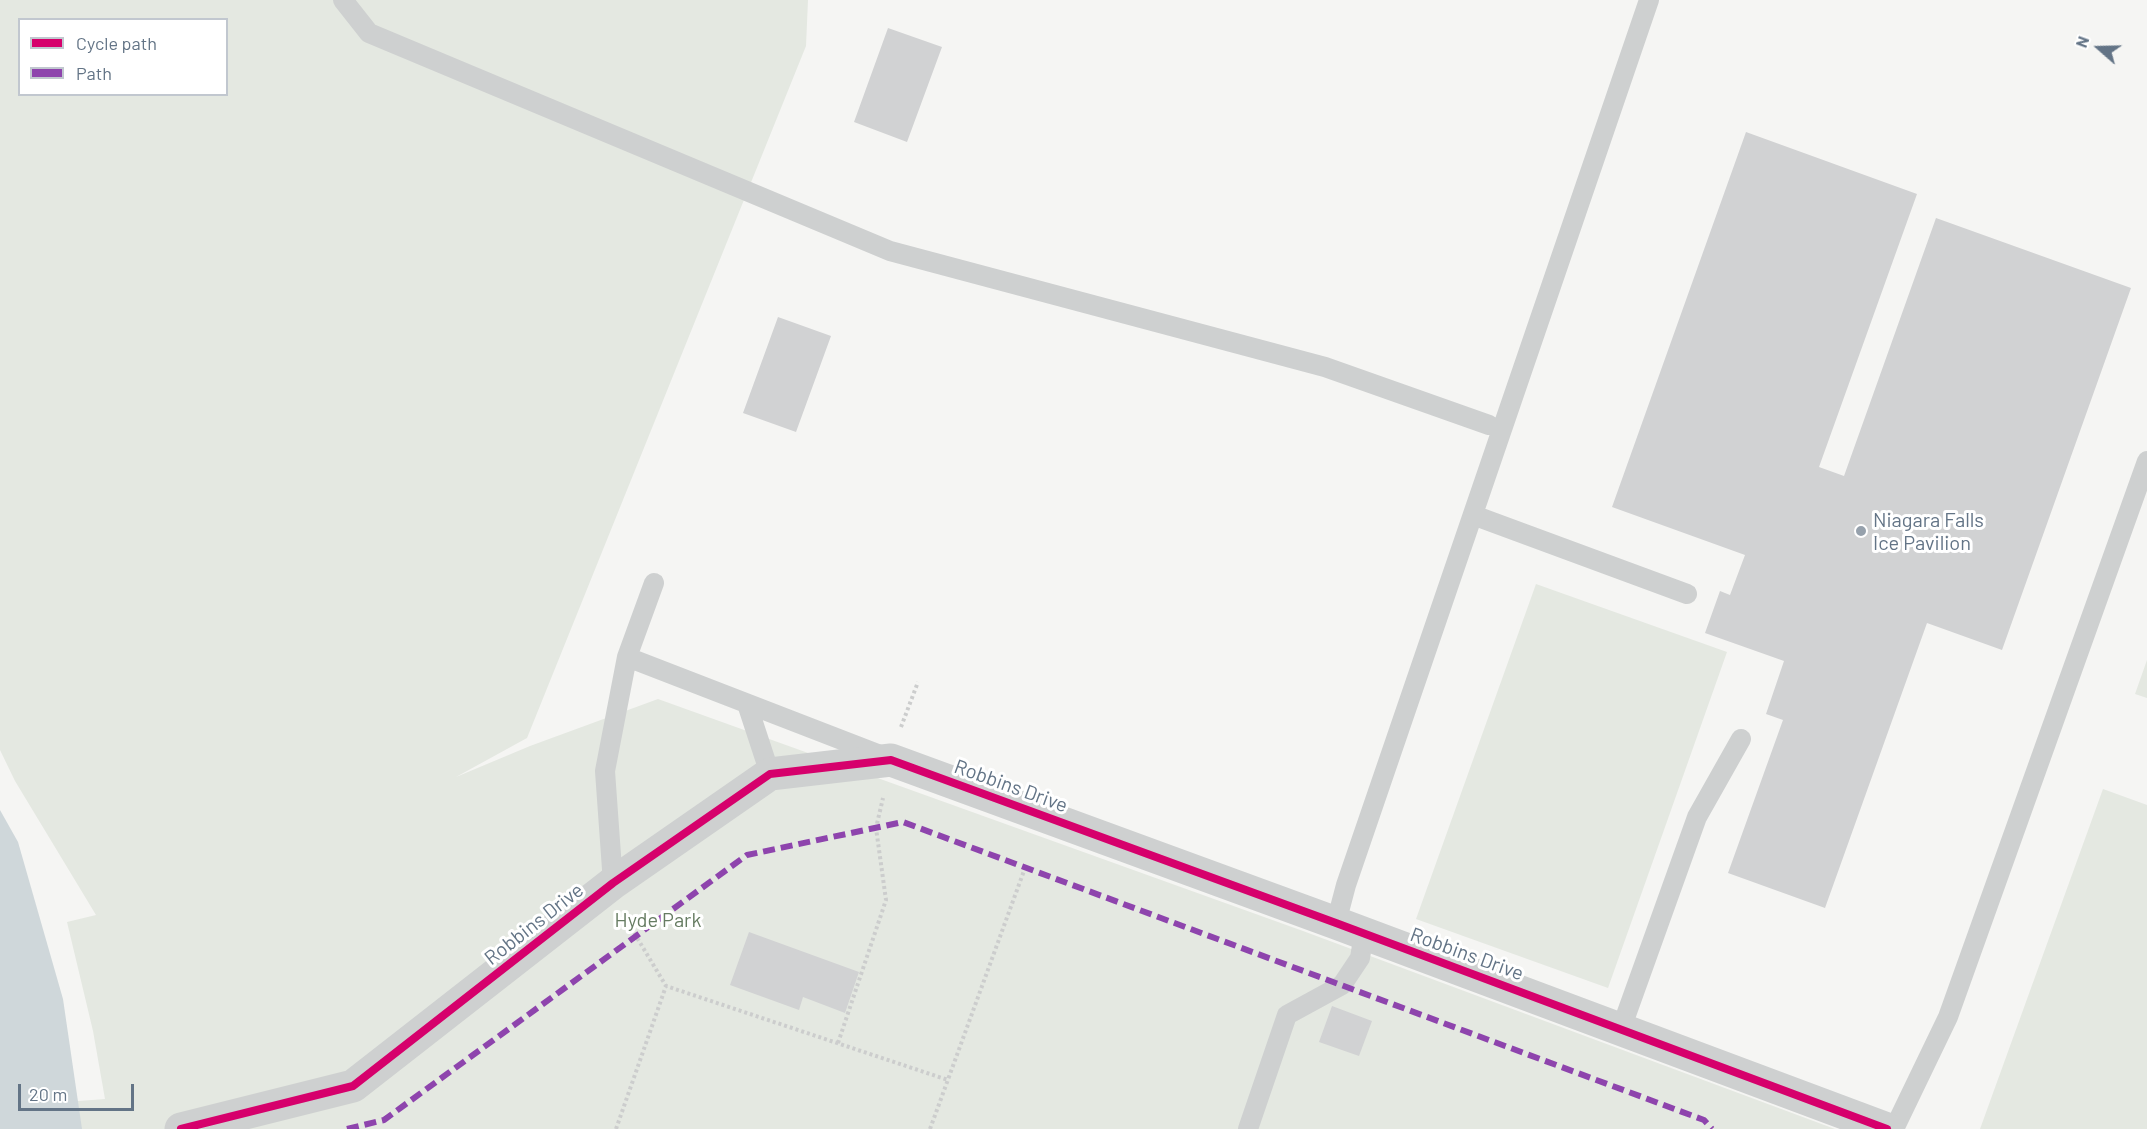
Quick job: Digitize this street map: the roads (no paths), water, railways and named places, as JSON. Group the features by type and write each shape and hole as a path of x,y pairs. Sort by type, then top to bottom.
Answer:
{"street":[{"name":"Robbins Drive","path":"181,1129 352,1086 613,883 770,774 891,760 1350,928 1887,1129"}],"lane":[{"path":"344,0 369,33 890,250 1325,367 1489,425"},
{"path":"1248,1129 1287,1016 1342,986 1360,958 1350,928 1346,885 1649,0"},
{"path":"1893,1129 1948,1017 2147,461"},
{"path":"1473,515 1687,594"},
{"path":"613,883 605,771 627,657 654,583"},
{"path":"627,657 891,760"},
{"path":"747,704 770,774"},
{"path":"1621,1029 1696,817 1741,739"}],"place":[{"name":"Niagara Falls Ice Pavilion","path":"1861,531"}],"park label":[{"name":"Hyde Park","path":"658,920"}]}
